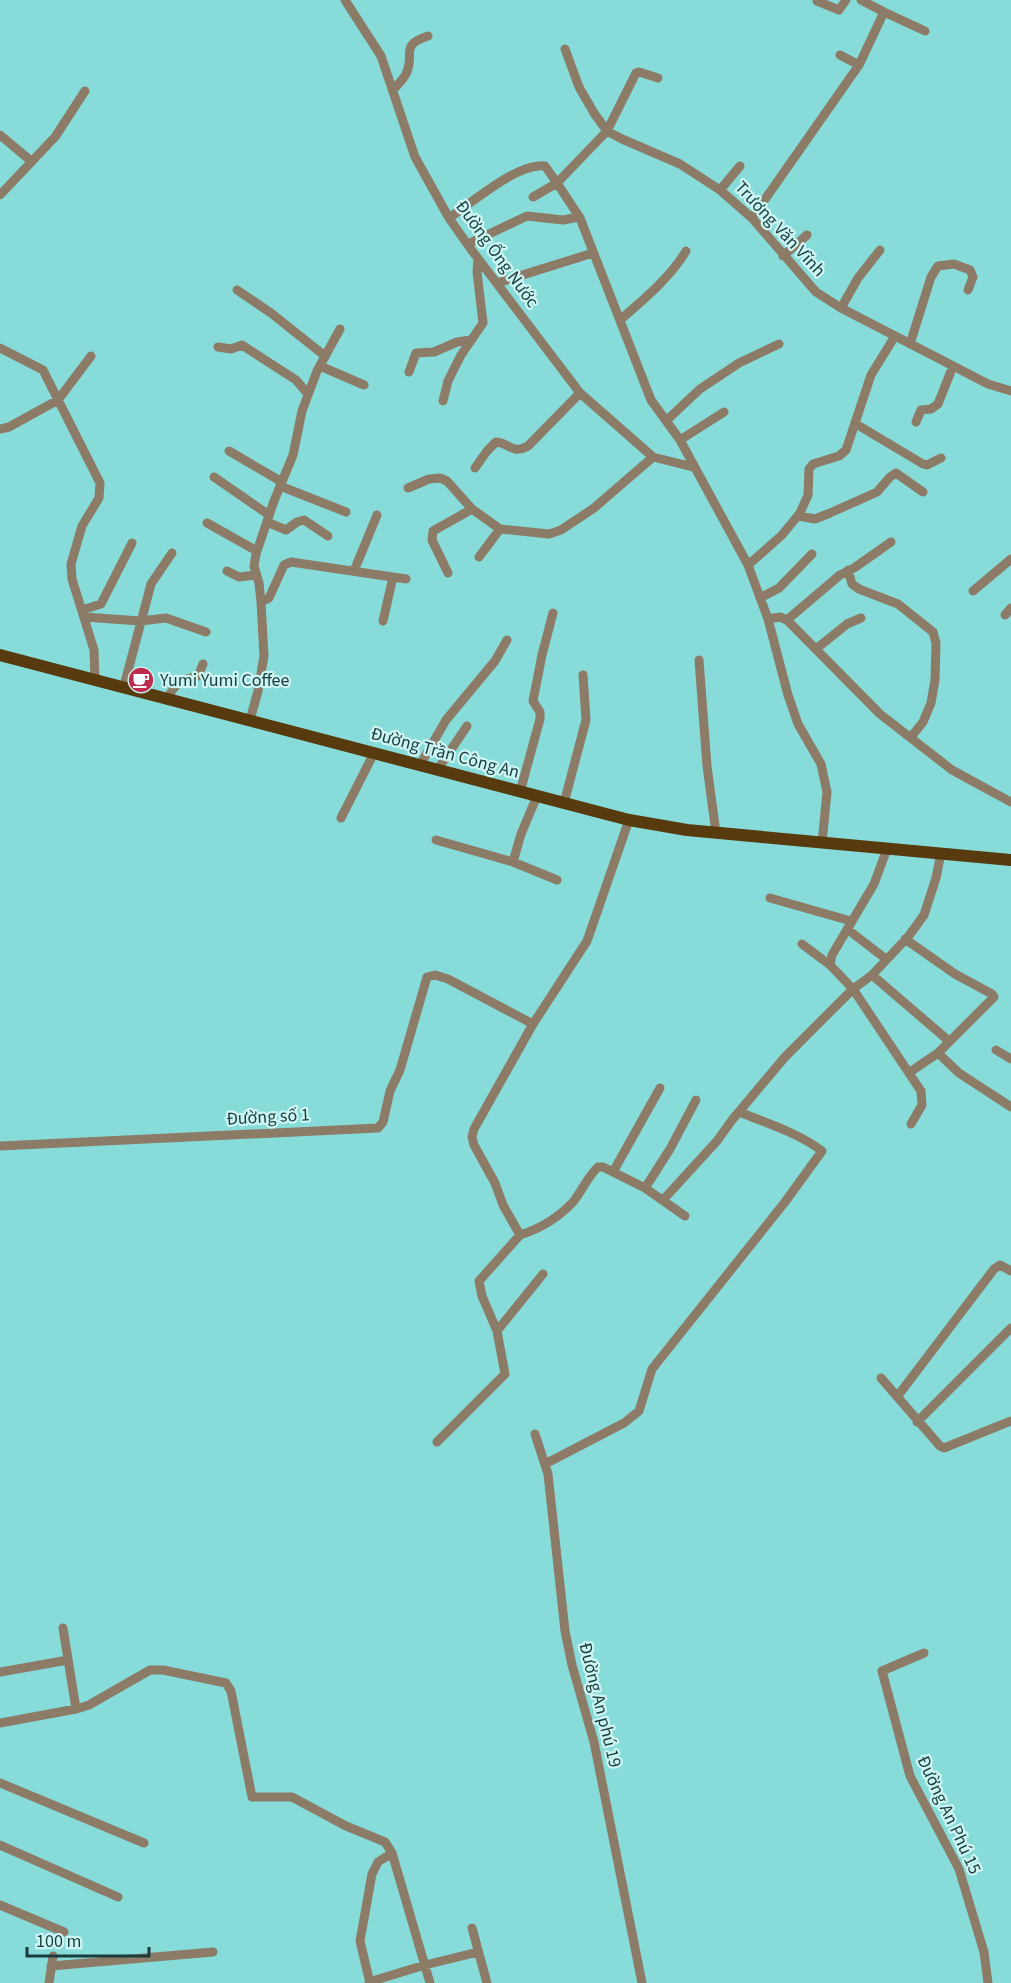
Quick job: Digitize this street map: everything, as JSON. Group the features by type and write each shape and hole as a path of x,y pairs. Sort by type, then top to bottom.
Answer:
{"main road":[{"name":"Đường Trần Công An","path":"0,655 628,820 716,833 1011,860"}],"street":[{"name":"Đường Ống Nước","path":"345,0 381,56 415,157 449,218 478,259 580,393 653,457 693,467"},
{"path":"817,1 839,10 846,0"},
{"path":"861,0 925,31"},
{"path":"752,218 859,65 884,12"},
{"path":"393,90 406,74 410,47 414,41 428,36"},
{"name":"Trương Văn Vĩnh","path":"565,50 579,87 607,131 622,140 680,164 720,190 752,218 816,292 841,308 910,344 988,384 1011,392"},
{"path":"840,55 859,65"},
{"path":"533,197 557,183 607,131 636,74 639,72 658,78"},
{"path":"0,195 55,137 85,91"},
{"path":"0,135 31,161"},
{"path":"449,218 517,172 527,168 545,166 579,217 651,400 680,440 748,565 768,619 798,724 820,764 824,779 827,792 822,843"},
{"path":"720,190 740,166"},
{"path":"468,244 527,216 563,220 579,217"},
{"path":"783,256 807,235"},
{"path":"841,308 858,278 880,250"},
{"path":"620,320 643,300 680,261 686,251"},
{"path":"497,283 593,253"},
{"path":"443,401 448,381 461,355 483,323 477,272 478,259"},
{"path":"910,344 931,277 938,266 954,264 970,270 973,277 968,290"},
{"path":"237,290 325,356"},
{"path":"250,720 264,656 259,583 254,566 257,551 293,455 302,411 320,366 340,329"},
{"path":"748,565 782,535 798,516 808,495 809,469 813,464 843,453 856,424 871,375 895,336"},
{"path":"409,372 416,352 434,352 458,342 471,340"},
{"path":"667,420 700,388 739,363 779,344"},
{"path":"218,348 231,349 242,345 296,380 309,394"},
{"path":"0,348 43,370 100,483 99,498 82,526 71,564 72,579 94,650 95,679"},
{"path":"0,429 9,427 58,400 91,356"},
{"path":"320,366 364,385"},
{"path":"916,422 921,410 931,409 938,404 953,366"},
{"path":"475,468 496,442 501,442 514,450 528,446 580,393"},
{"path":"680,440 724,412"},
{"path":"856,424 922,464 927,465 941,458"},
{"path":"229,451 281,484 346,512"},
{"path":"408,488 429,479 440,478 447,481 472,508 500,529 554,533 594,508 653,457"},
{"path":"798,516 815,519 830,513 877,492 896,473 923,492"},
{"path":"214,477 286,530 304,520 328,536"},
{"path":"448,573 432,540 433,531 472,508"},
{"path":"354,571 377,515"},
{"path":"207,523 257,551"},
{"path":"479,557 500,529"},
{"path":"787,620 840,575 891,542"},
{"path":"83,614 101,604 132,543"},
{"path":"124,686 151,584 172,553"},
{"path":"760,598 779,588 812,554"},
{"path":"973,591 1011,559"},
{"path":"261,602 269,598 284,565 291,562 406,579"},
{"path":"848,570 852,584 898,604 933,632 936,643 935,680 931,703 923,722 911,737"},
{"path":"227,571 239,577 256,575"},
{"path":"383,621 393,577"},
{"path":"520,792 540,720 540,712 533,701 553,613"},
{"path":"83,614 140,621 166,618 206,632"},
{"path":"768,619 780,617 787,620 880,714 952,770 1011,802"},
{"path":"816,649 847,624 861,618"},
{"path":"420,765 446,720 495,661 507,640"},
{"path":"699,660 707,766 716,833"},
{"path":"168,698 172,688 187,678 198,676 203,664"},
{"path":"564,803 586,720 583,675"},
{"path":"438,769 467,726"},
{"path":"341,818 374,753"},
{"path":"513,862 521,834 537,796"},
{"path":"520,1235 503,1205 495,1183 472,1137 474,1129 528,1022 587,941 628,820"},
{"path":"436,840 513,862 557,880"},
{"path":"830,965 832,955 874,884 887,849"},
{"path":"663,1200 717,1141 785,1057 853,989 872,975 905,939 924,915 941,853"},
{"path":"770,898 849,925 886,959"},
{"path":"905,939 955,974 993,995 991,1001 938,1053 910,1072"},
{"path":"802,944 830,965 853,989 921,1090 923,1099 919,1112 911,1124"},
{"name":"Đường số 1","path":"0,1146 378,1128 383,1122 390,1091 400,1070 427,977 435,975 448,979 528,1022"},
{"path":"872,975 949,1041"},
{"path":"996,1050 1011,1059"},
{"path":"938,1053 958,1073 1011,1107"},
{"path":"613,1173 660,1088"},
{"path":"645,1188 670,1149 696,1100"},
{"path":"545,1464 624,1423 639,1412 652,1369 822,1151 812,1143 739,1112"},
{"path":"437,1442 505,1374 497,1331 482,1296 479,1281 520,1235 534,1231 563,1211 573,1202 596,1168 603,1167 645,1188 685,1216"},
{"path":"897,1398 994,1269 1002,1265 1011,1271"},
{"path":"497,1331 543,1274"},
{"path":"917,1422 1011,1328"},
{"path":"880,1378 935,1444 944,1448 1011,1421"},
{"name":"Đường An phú 19","path":"535,1434 548,1474 565,1630 572,1665 594,1742 642,1983"},
{"path":"63,1628 76,1709"},
{"name":"Đường An Phú 15","path":"924,1653 882,1671 910,1776 959,1869 984,1952 988,1983"},
{"path":"0,1672 68,1660"},
{"path":"0,1723 89,1705 150,1670 164,1670 226,1683 231,1691 252,1797 292,1797 346,1826 385,1842 392,1853 430,1983"},
{"path":"0,1783 144,1843"},
{"path":"0,1845 118,1897"},
{"path":"392,1853 378,1862 372,1874 360,1941 369,1982 478,1952"},
{"path":"0,1905 64,1932"},
{"path":"472,1928 487,1983"},
{"path":"51,1966 213,1952"},
{"path":"49,1983 53,1956"}],"place":[{"name":"Yumi Yumi Coffee","path":"141,680"}]}
